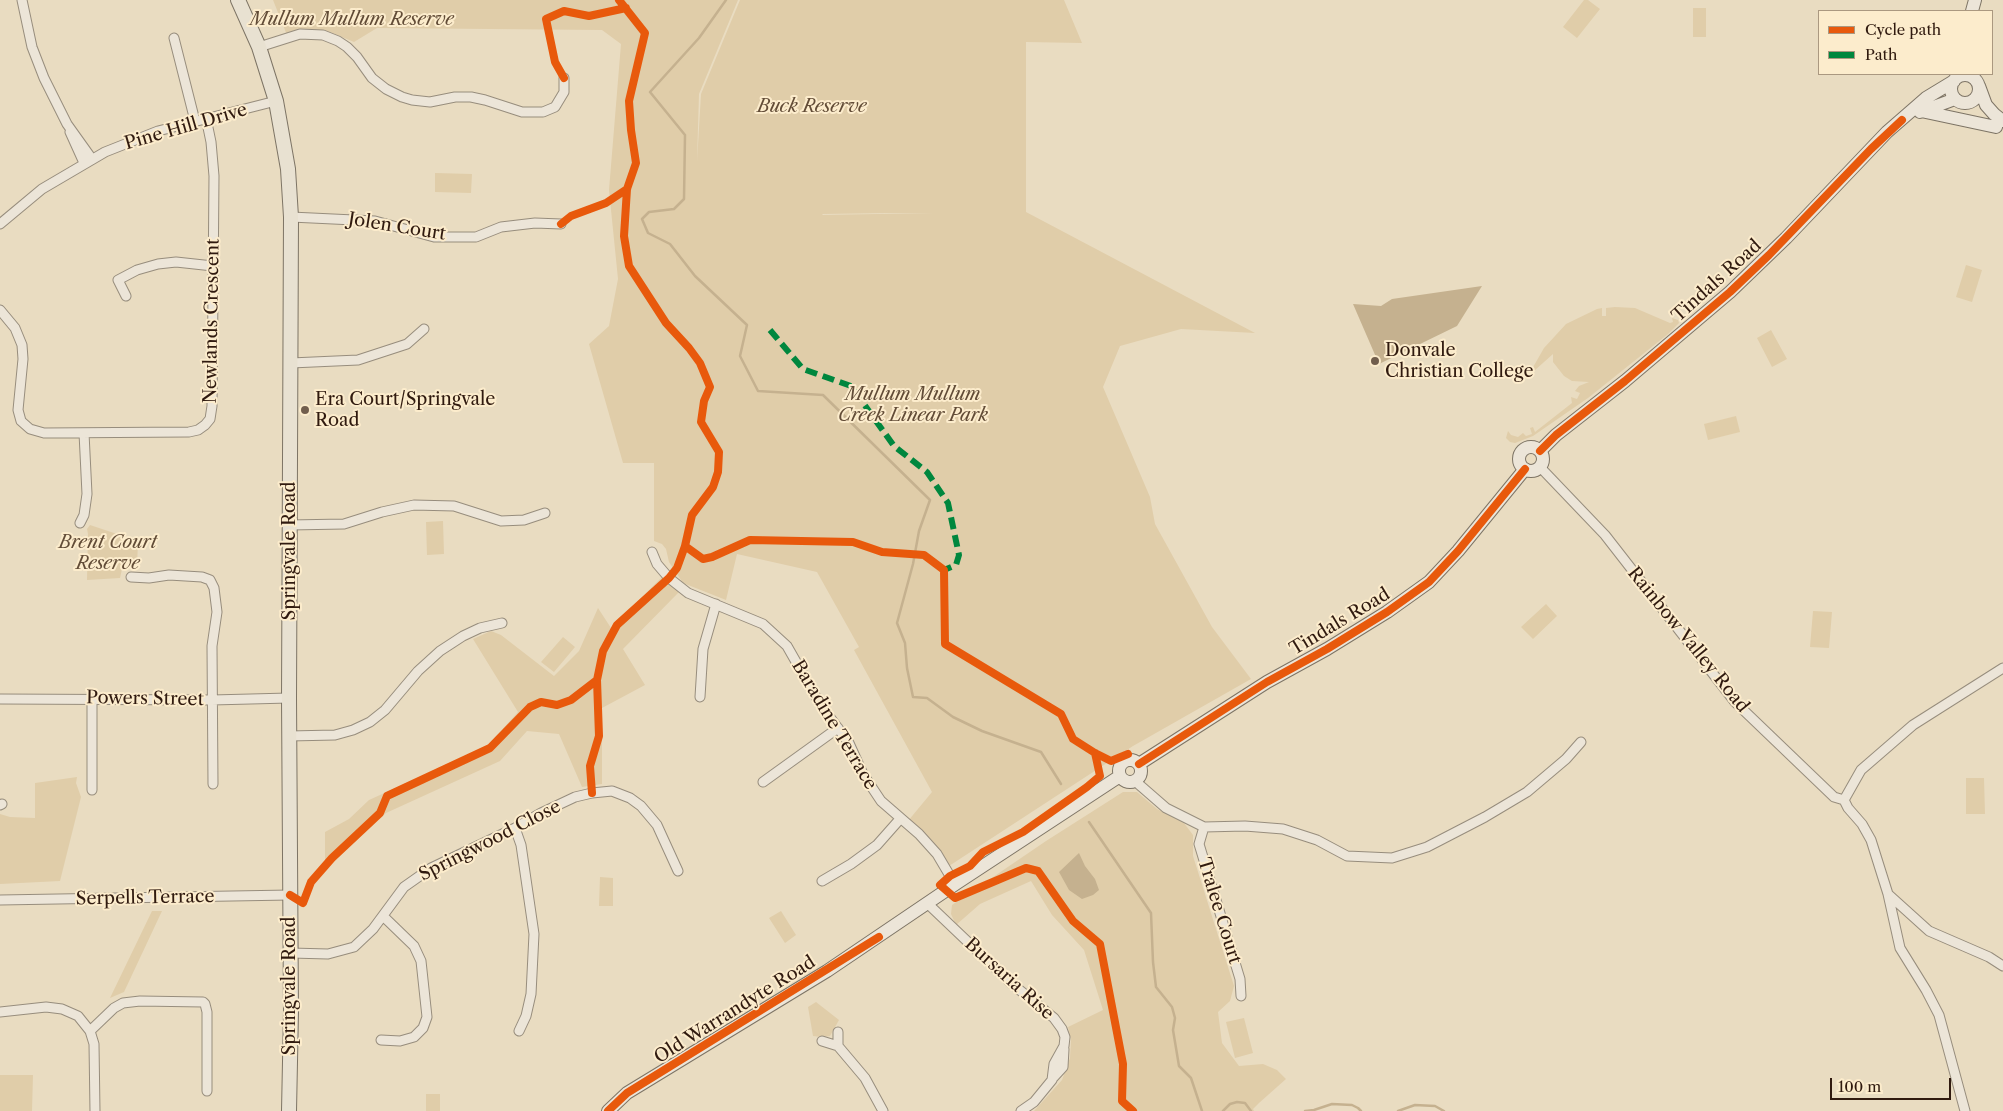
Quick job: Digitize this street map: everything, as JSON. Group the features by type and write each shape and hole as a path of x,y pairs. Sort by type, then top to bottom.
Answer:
{"main road":[{"name":"Springvale Road","path":"238,0 259,47 276,101 288,169 291,216 289,698 291,953 289,1111"},
{"path":"1968,75 1977,81 1986,105 2001,126 1980,118 1956,99 1951,89 1954,78 1968,75"},
{"name":"Tindals Road","path":"1540,451 1569,424 1625,381 1730,292 1769,255 1870,149 1926,98 1954,78"},
{"path":"1956,99 1962,102 1971,101 1978,95 1977,81"},
{"name":"Tindals Road","path":"1902,120 1921,111 1956,99"},
{"path":"1921,111 2001,126"},
{"path":"1529,448 1540,451 1543,458 1540,467 1532,471 1525,469 1520,463 1522,451 1529,448"},
{"name":"Tindals Road","path":"1139,764 1267,682 1364,626 1423,586 1458,552 1525,469"},
{"path":"1133,760 1139,764 1141,773 1134,781 1125,781 1120,776 1118,770 1123,761 1133,760"},
{"name":"Old Warrandyte Road","path":"608,1111 628,1094 827,971 1120,776"}],"street":[{"path":"22,0 28,33 35,54 52,95 88,161"},
{"path":"259,47 300,34 323,36 347,47 357,57 372,78 386,90 402,97 430,102 456,97 471,98 485,100 522,112 543,112 555,107 564,92 564,78"},
{"path":"174,38 195,121"},
{"name":"Pine Hill Drive","path":"0,224 42,189 88,161 136,139 206,118 276,101"},
{"name":"Newlands Crescent","path":"0,310 11,322 22,345 23,360 18,410 23,423 38,432 189,432 198,430 207,423 212,406 214,165 212,142 206,118"},
{"name":"Jolen Court","path":"291,216 374,221 434,237 476,237 501,227 535,223 560,224"},
{"path":"126,296 118,280 137,270 158,264 176,262 213,266"},
{"path":"291,363 350,362 364,359 407,344 424,329"},
{"path":"80,523 84,515 86,494 84,432"},
{"name":"Rainbow Valley Road","path":"1540,467 1605,535 1735,702 1834,798 1844,800 1848,808 1862,824 1870,840 1888,894 1929,931 1989,957 2003,966"},
{"path":"290,525 344,524 382,512 414,506 454,506 501,521 524,520 545,513"},
{"name":"Baradine Terrace","path":"652,552 657,564 668,578 688,592 763,624 787,646 820,704 849,743 863,774 881,801 919,834 937,854 950,876 957,883"},
{"path":"132,577 149,578 169,575 202,577 210,580 214,588 217,612 212,646 213,784"},
{"path":"700,697 703,649 716,604"},
{"path":"289,736 335,735 353,730 370,722 391,704 418,671 440,652 463,636 480,628 502,623"},
{"path":"1844,800 1861,770 1914,725 2003,668"},
{"name":"Powers Street","path":"0,699 212,700 289,698"},
{"path":"92,699 92,790"},
{"path":"763,782 838,728"},
{"path":"1134,781 1166,808 1204,827 1245,826 1283,829 1317,840 1347,856 1392,858 1427,847 1485,817 1527,792 1566,759 1581,742"},
{"name":"Springwood Close","path":"291,953 328,954 354,947 364,940 404,886 431,868 575,798 592,793 612,792 630,798 641,806 657,825 678,871"},
{"path":"822,881 851,864 877,845 900,819"},
{"name":"Tralee Court","path":"1204,827 1199,844 1240,979 1241,996"},
{"path":"515,828 521,845 534,934 531,994 526,1016 519,1031"},
{"path":"1888,894 1900,948 1939,1015 1965,1111"},
{"name":"Serpells Terrace","path":"0,900 290,895"},
{"name":"Bursaria Rise","path":"927,904 1011,983 1054,1018 1062,1029 1065,1037 1064,1046 1054,1064 1052,1080 1034,1102 1021,1111"},
{"path":"381,1040 400,1041 414,1037 424,1028 427,1016 421,961 414,946 383,916"},
{"path":"90,1030 114,1008 123,1003 140,1001 203,1002 207,1012 207,1090"},
{"path":"0,1012 46,1007 62,1009 78,1016 90,1030 94,1044 95,1111"},
{"path":"838,1032 838,1046"},
{"path":"822,1041 838,1046 865,1078 883,1111"}],"green space":[{"name":"Mullum Mullum Creek Linear Park","path":"273,0 738,0 699,94 697,162 701,94 740,0 1064,0 1082,43 1026,42 1026,212 1255,333 1181,329 1120,346 1103,387 1150,497 1155,524 1212,627 1251,679 1133,746 949,866 908,821 932,792 854,650 859,647 817,572 737,554 726,600 683,583 669,562 666,549 662,544 654,541 654,463 623,463 589,344 609,326 618,279 609,190 621,44 602,30 377,28 354,42 330,32 287,35","holes":["934,213 822,215 823,214"]},
{"path":"1584,0 1588,0 1600,9 1577,38 1563,27"},
{"path":"1693,8 1706,8 1706,37 1693,37"},
{"path":"435,173 472,174 471,193 435,192"},
{"path":"1966,265 1982,270 1972,302 1956,297"},
{"path":"1602,308 1602,316 1606,316 1606,308 1635,308 1670,323 1673,322 1672,318 1678,320 1679,323 1588,398 1533,436 1515,443 1510,442 1506,438 1508,431 1511,435 1518,437 1523,433 1526,436 1532,434 1530,428 1533,427 1535,432 1572,403 1571,397 1577,399 1580,393 1575,391 1579,386 1589,382 1572,381 1564,376 1553,362 1553,354 1534,371 1527,373 1518,381 1525,368 1532,369 1544,348 1566,324"},
{"path":"1771,330 1787,359 1772,367 1757,338"},
{"path":"1736,416 1740,432 1708,440 1704,424"},
{"path":"443,521 444,554 427,555 426,522"},
{"name":"Brent Court Reserve","path":"90,525 138,541 137,567 127,566 122,569 120,578 87,580 87,529"},
{"path":"662,577 679,592 623,649 645,685 602,708 602,784 582,787 559,734 527,731 500,761 386,813 325,870 325,832 349,819 369,800 486,747 518,712 473,639 491,631 501,635 554,676 579,651 598,608 611,628"},
{"path":"1546,604 1557,616 1533,639 1521,627"},
{"path":"1813,611 1832,612 1829,648 1810,647"},
{"path":"563,637 575,647 554,672 541,662"},
{"path":"77,777 76,783 81,797 60,881 0,884 0,814 10,817 35,818 35,783"},
{"path":"1966,778 1984,778 1985,814 1966,814"},
{"path":"1123,792 1137,792 1157,809 1184,823 1193,835 1193,856 1234,986 1230,1001 1218,1012 1222,1043 1239,1066 1263,1064 1277,1070 1286,1079 1253,1109 1254,1111 1034,1111 1062,1080 1070,1058 1071,1040 1068,1027 1103,1010 1084,950 1052,915 1031,881 980,904 956,925 951,914 952,905 1046,841"},
{"path":"600,877 613,878 613,906 599,906"},
{"path":"152,911 162,911 124,992 110,998"},
{"path":"781,911 796,935 785,943 769,918"},
{"path":"816,1002 839,1020 830,1036 813,1036 808,1007"},
{"path":"1244,1018 1253,1053 1235,1058 1226,1022"},
{"path":"0,1075 33,1075 32,1111 0,1111"},
{"path":"426,1094 440,1094 440,1111 426,1111"}],"shaded area":[{"path":"1482,286 1457,326 1379,364 1353,304 1381,306 1392,299"},
{"path":"1079,853 1085,866 1095,879 1099,890 1093,895 1082,899 1069,890 1059,872"}],"waterway":[{"path":"726,0 699,38 650,92 685,135 684,199 674,209 649,212 642,219 648,233 670,244 695,276 747,325 740,356 758,391 823,395 930,500 919,531 913,564 897,623 905,643 907,668 913,697 927,698 953,717 982,731 1041,752 1061,784"},
{"path":"1089,822 1151,913 1156,987 1172,1007 1175,1018 1173,1030 1179,1066 1191,1078 1202,1111"},
{"path":"1223,1111 1230,1104 1237,1102 1245,1103 1251,1111"},
{"path":"1305,1111 1332,1104 1352,1105 1361,1111"},
{"path":"1398,1111 1415,1105 1435,1106 1444,1111"}],"marked path":[{"path":"770,330 803,369 851,386 894,446 927,472 948,503 959,555 956,565 944,570"}],"cycle path":[{"path":"619,0 645,33 629,101 636,163 627,189 624,236 629,266 666,323 700,363 710,387 704,401 701,422 719,452 718,472 713,487 692,515 685,546 703,559 712,557 750,540 853,542 882,552 924,555 944,570 945,644 1061,714 1073,739 1095,753 1111,761 1128,754"},
{"path":"564,78 555,62 546,19 564,11 589,16 626,8"},
{"path":"1540,451 1556,435 1625,381 1730,292 1902,120"},
{"path":"561,224 571,216 606,203 627,189"},
{"path":"1139,764 1267,682 1327,649 1387,612 1429,582 1458,551 1525,469"},
{"path":"290,895 303,903 311,882 332,858 380,813 387,796 490,748 530,707 541,702 557,705 571,700 597,680 603,651 617,625 669,578 677,568 685,546"},
{"path":"592,793 590,766 599,736 597,680"},
{"path":"1095,753 1100,776 1023,832 983,852 970,866 950,876 940,885 955,898 1026,868 1038,871 1073,921 1100,944 1123,1064 1122,1101 1133,1111"},
{"path":"608,1111 627,1093 879,937"}],"place":[{"name":"Donvale Christian College","path":"1375,361"},
{"name":"Era Court/Springvale Road","path":"305,410"}],"park label":[{"name":"Mullum Mullum Reserve","path":"352,20"},
{"name":"Buck Reserve","path":"812,107"}]}
